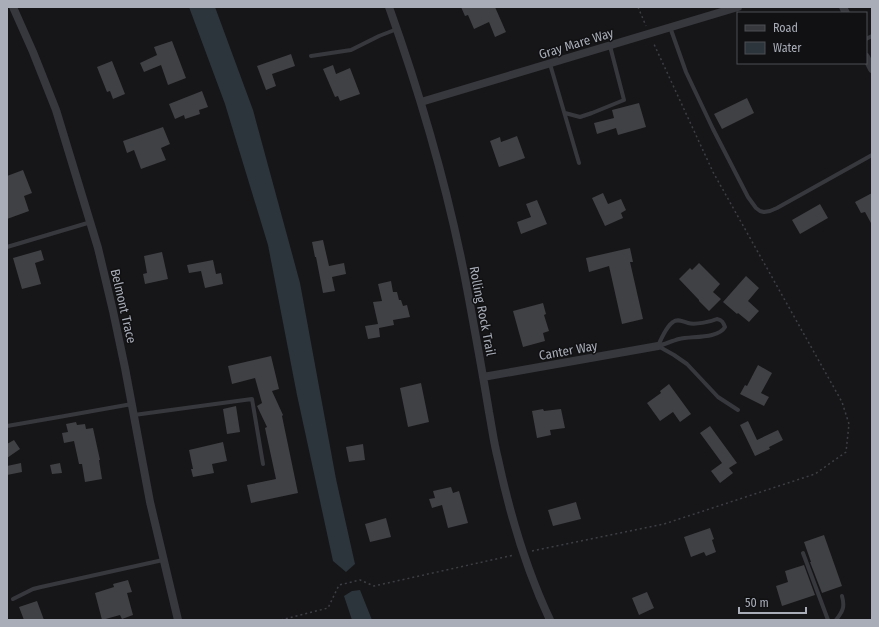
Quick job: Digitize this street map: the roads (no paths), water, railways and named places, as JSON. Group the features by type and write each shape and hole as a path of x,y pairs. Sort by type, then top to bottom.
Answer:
{"street":[{"name":"Belmont Trace","path":"13,7 56,110 91,222 114,311 150,502 178,620"},
{"name":"Rolling Rock Trail","path":"389,7 421,102 454,228 469,298 497,458 506,497 530,573 550,620"},
{"name":"Gray Mare Way","path":"421,102 738,7"},
{"path":"867,59 872,69"},
{"name":"Canter Way","path":"483,377 658,346"}],"lane":[{"path":"670,27 686,72 713,129 748,197 760,211 770,211 777,208 872,155"},
{"path":"311,56 351,50 397,29"},
{"path":"565,113 580,117 624,100 610,46"},
{"path":"550,64 580,163"},
{"path":"7,246 91,222"},
{"path":"717,319 721,320 725,327 723,330 712,335 681,338 658,346 663,334 672,322 676,320 681,320 691,324 713,321 717,319"},
{"path":"658,346 687,364 718,397 738,410"},
{"path":"133,415 252,399 263,464"},
{"path":"7,426 132,404"},
{"path":"803,553 828,620"},
{"path":"13,599 41,587 164,560"},
{"path":"836,620 843,608 844,602 842,596"}],"water":[{"path":"189,7 215,7 253,110 300,283 336,479 355,564 346,572 333,561 297,395 268,245 225,104"},
{"path":"360,590 372,620 352,620 344,596 352,591"}]}
